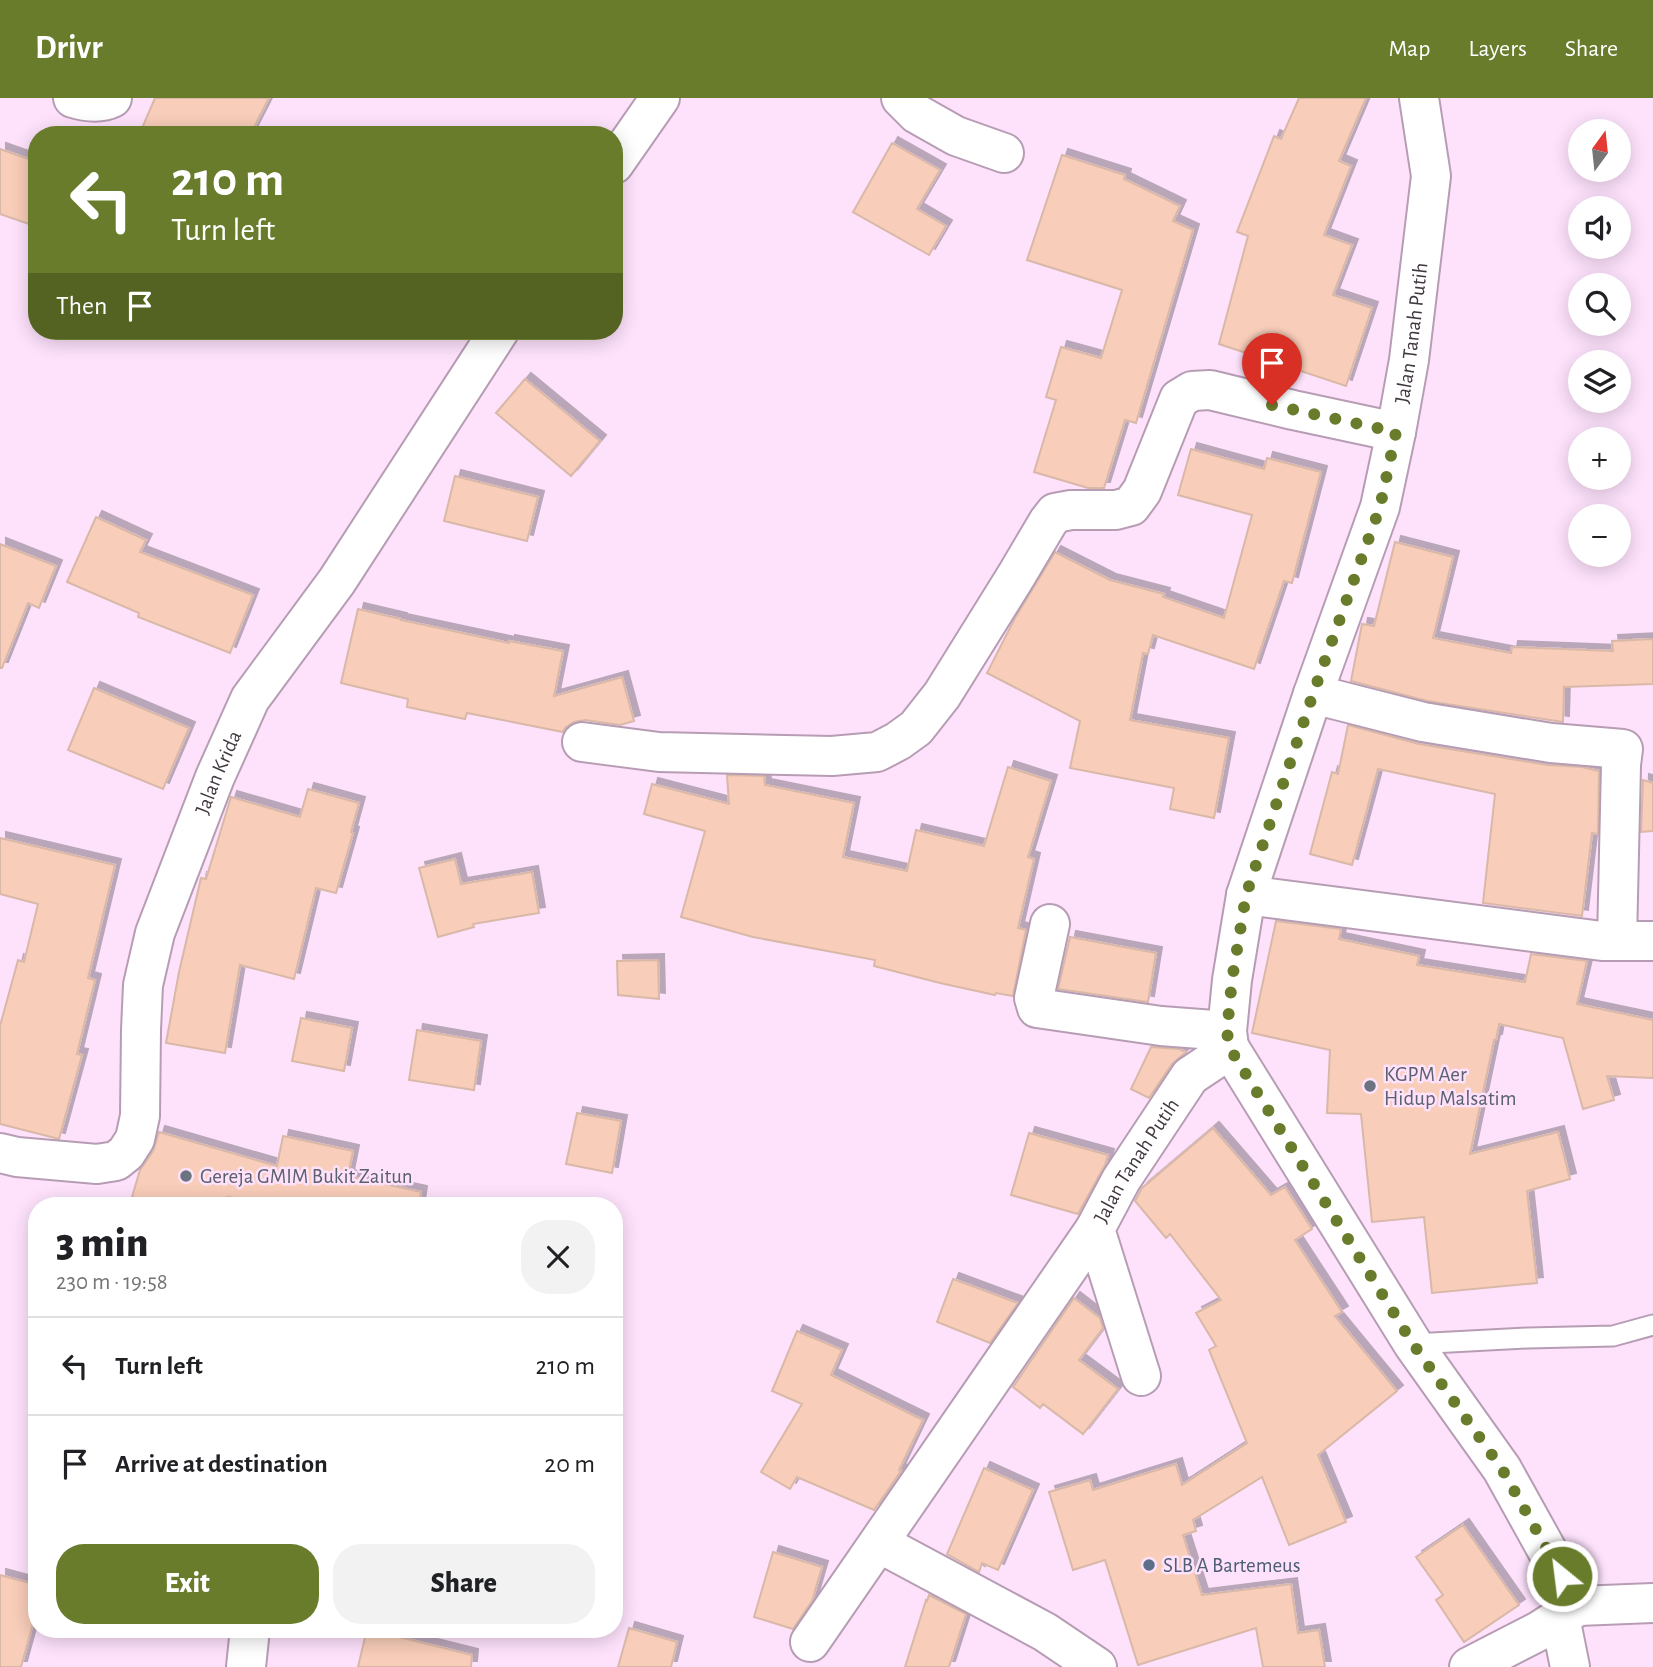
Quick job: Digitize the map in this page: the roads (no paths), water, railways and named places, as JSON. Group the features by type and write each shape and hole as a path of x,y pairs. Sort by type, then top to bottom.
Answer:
{"street":[{"path":"72,98 105,102 112,98"},
{"path":"623,151 660,98"},
{"path":"901,98 917,114 956,136 1004,153"},
{"name":"Jalan Tanah Putih","path":"1141,1376 1095,1229 1121,1180 1189,1076 1214,1060 1228,1039 1232,980 1246,895 1313,694 1380,507 1396,432 1409,360 1431,176 1419,98"},
{"name":"Jalan Krida","path":"0,1153 97,1164 116,1161 126,1153 135,1139 140,1116 144,985 155,933 215,777 250,699 337,581 493,340"},
{"path":"582,742 660,752 832,756 877,752 916,727 942,695 1055,513 1071,510 1116,510 1131,506 1142,491 1179,399 1192,391 1210,390 1396,432"},
{"path":"1313,694 1436,724 1551,744 1638,747"},
{"path":"1246,895 1602,941 1635,941 1621,765 1638,747"},
{"path":"1051,923 1034,998 1037,1008 1228,1039 1413,1344 1502,1469 1569,1612 1570,1667"},
{"path":"810,1642 1095,1229"},
{"path":"879,1543 1045,1632 1097,1667"},
{"path":"1469,1667 1539,1631 1569,1612 1653,1603"},
{"path":"246,1667 249,1638"}],"lane":[{"path":"1413,1344 1613,1336 1653,1325"}],"place":[{"name":"KGPM Aer Hidup Malsatim","path":"1370,1086"},
{"name":"Gereja GMIM Bukit Zaitun","path":"186,1176"},
{"name":"SLB A Bartemeus","path":"1149,1565"}]}
